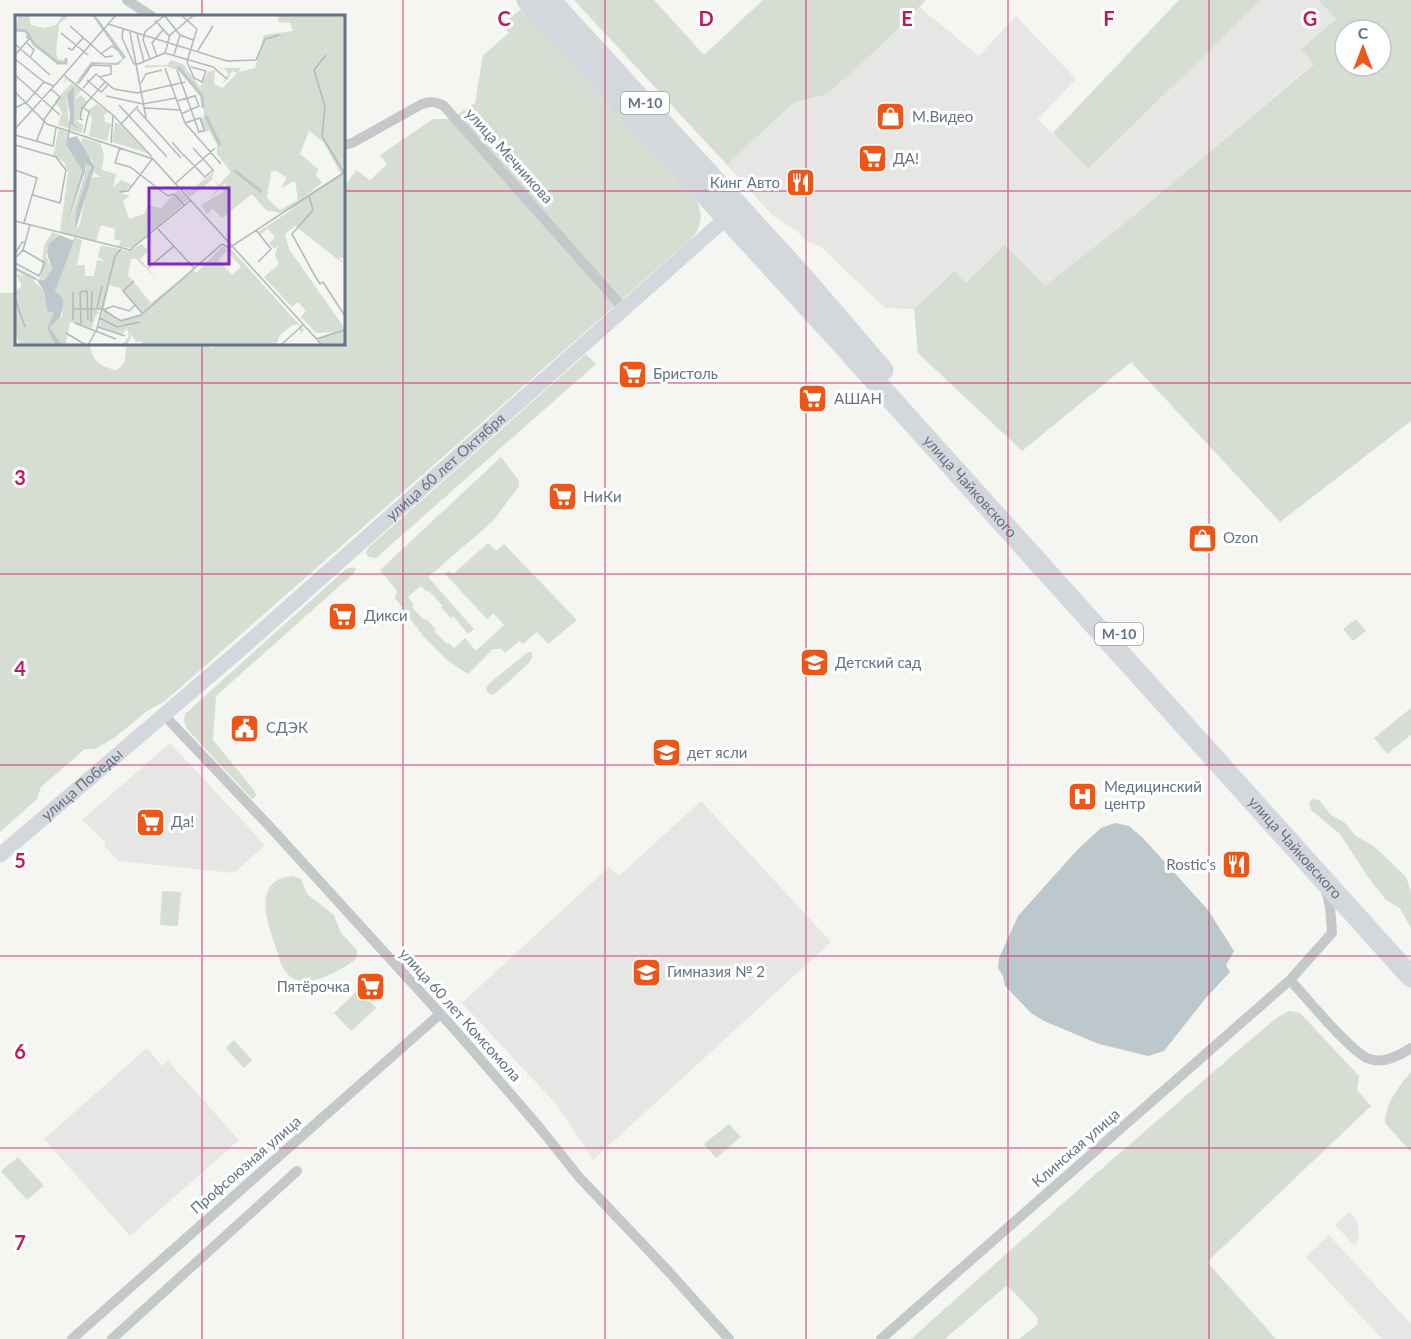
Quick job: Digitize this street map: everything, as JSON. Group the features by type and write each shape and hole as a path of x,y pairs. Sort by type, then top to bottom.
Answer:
{"highway":[{"name":"улица Чайковского","path":"527,0 896,384 1411,960"},
{"name":"улица Чайковского","path":"550,0 733,213 1411,977"}],"street":[{"path":"127,0 150,15"},
{"name":"улица Мечникова","path":"345,145 426,102 435,102 444,106 625,310"},
{"name":"улица 60 лет Октября","path":"164,715 733,213"},
{"name":"улица Победы","path":"0,855 164,715"},
{"name":"улица 60 лет Комсомола","path":"164,715 272,829 440,1014 539,1127 579,1177 729,1339"},
{"name":"Клинская улица","path":"881,1339 1290,980 1332,933 1330,906 1321,876"},
{"path":"1290,980 1352,1047 1367,1058 1383,1060 1399,1056 1411,1048"},
{"name":"Профсоюзная улица","path":"72,1339 440,1014"},
{"path":"112,1339 297,1171"}],"shaded area":[{"path":"574,0 654,0 704,55 763,0 926,0 873,53 827,94 793,103 727,165"},
{"path":"1179,0 1261,0 1088,169 1053,133"},
{"path":"1261,0 1318,0 1335,18 1301,49 1314,63 1132,217 1045,286 966,283 953,271 914,309 885,308 821,247 806,241 797,231 773,216 727,165 793,103 827,94 873,53 918,6 979,56 1016,16 1076,79 1038,119 1088,169"},
{"path":"1318,0 1411,0 1411,421 1280,522 1131,362 1022,451 918,353 914,309 954,271 966,283 1005,245 1045,286 1132,217 1314,64 1301,49 1333,22 1333,78 1393,78 1393,18 1335,18"},
{"path":"525,6 697,201 701,220 692,238 165,701 147,711 114,738 95,749 85,749 41,787 37,799 0,832 0,293 15,293 15,345 90,345 98,362 117,370 124,363 127,345 207,345 212,348 215,345 345,345 345,186 356,170 370,180 387,164 380,155 433,119 451,119 475,103 483,55 509,33 502,24"},
{"path":"586,354 596,364 376,558 368,557 366,552 368,548"},
{"path":"501,457 519,481 519,486 493,521 428,577 474,629 468,634 453,616 451,618 441,607 443,606 429,591 427,592 421,586 408,597 414,604 412,607 436,629 434,631 447,644 449,643 454,648 465,638 476,651 504,625 493,613 487,619 445,574 449,571 453,574 488,543 496,551 504,544 577,620 548,644 537,632 523,644 519,641 505,653 501,649 493,649 468,674 447,660 423,636 395,598 397,591 380,570"},
{"path":"353,567 356,569 354,573 216,696 213,740 254,790 256,796 252,799 187,729 184,721 185,714 346,569"},
{"path":"1356,619 1366,631 1353,641 1343,629"},
{"path":"528,652 532,653 529,663 497,692 492,695 488,693 486,688 491,682"},
{"path":"1411,708 1411,735 1387,754 1374,738"},
{"path":"170,743 265,845 234,873 118,861 104,845 106,843 82,820"},
{"path":"1311,799 1319,800 1331,815 1344,822 1356,836 1375,847 1406,877 1411,892 1411,928 1400,908 1386,900 1368,877 1340,834 1311,810 1309,804"},
{"name":"Гимназия № 2","path":"701,801 831,942 593,1160 556,1104 462,1003 609,867 619,876"},
{"path":"1115,823 1129,826 1143,838 1208,910 1234,951 1226,965 1230,972 1205,999 1164,1051 1148,1056 1099,1044 1044,1021 1031,1013 1005,986 998,968 999,958 1018,916 1078,849 1101,828"},
{"path":"293,876 301,879 307,894 334,915 341,933 357,950 356,959 349,964 311,981 301,981 286,972 280,961 267,918 266,900 272,884 281,878"},
{"path":"162,891 181,892 178,926 160,925"},
{"path":"359,989 376,1008 351,1031 334,1013"},
{"path":"1289,1011 1300,1013 1359,1076 1357,1090 1371,1106 1207,1262 1276,1339 1019,1339 1037,1325 1038,1318 1006,1286 945,1339 911,1339 1099,1171 1256,1035"},
{"path":"234,1040 252,1060 244,1068 226,1048"},
{"path":"147,1048 162,1066 168,1061 239,1140 130,1236 44,1139"},
{"path":"1411,1072 1411,1152 1385,1123 1390,1102"},
{"path":"729,1124 741,1137 716,1158 704,1144"},
{"path":"18,1157 44,1186 27,1200 1,1171"},
{"path":"1349,1212 1357,1220 1358,1226 1359,1240 1354,1245 1335,1225"},
{"path":"1329,1235 1411,1324 1411,1339 1382,1339 1306,1257"}],"place":[{"name":"М.Видео","path":"891,117"},
{"name":"ДА!","path":"872,159"},
{"name":"Кинг Авто","path":"801,183"},
{"name":"Бристоль","path":"632,374"},
{"name":"AШАН","path":"813,399"},
{"name":"НиКи","path":"562,497"},
{"name":"Ozon","path":"1202,538"},
{"name":"Дикси","path":"343,616"},
{"name":"Детский сад","path":"814,663"},
{"name":"СДЭК","path":"245,728"},
{"name":"дет ясли","path":"666,753"},
{"name":"Медицинский центр","path":"1083,796"},
{"name":"Да!","path":"150,822"},
{"name":"Rostic's","path":"1237,865"},
{"name":"Гимназия № 2","path":"646,972"},
{"name":"Пятёрочка","path":"371,987"}]}
